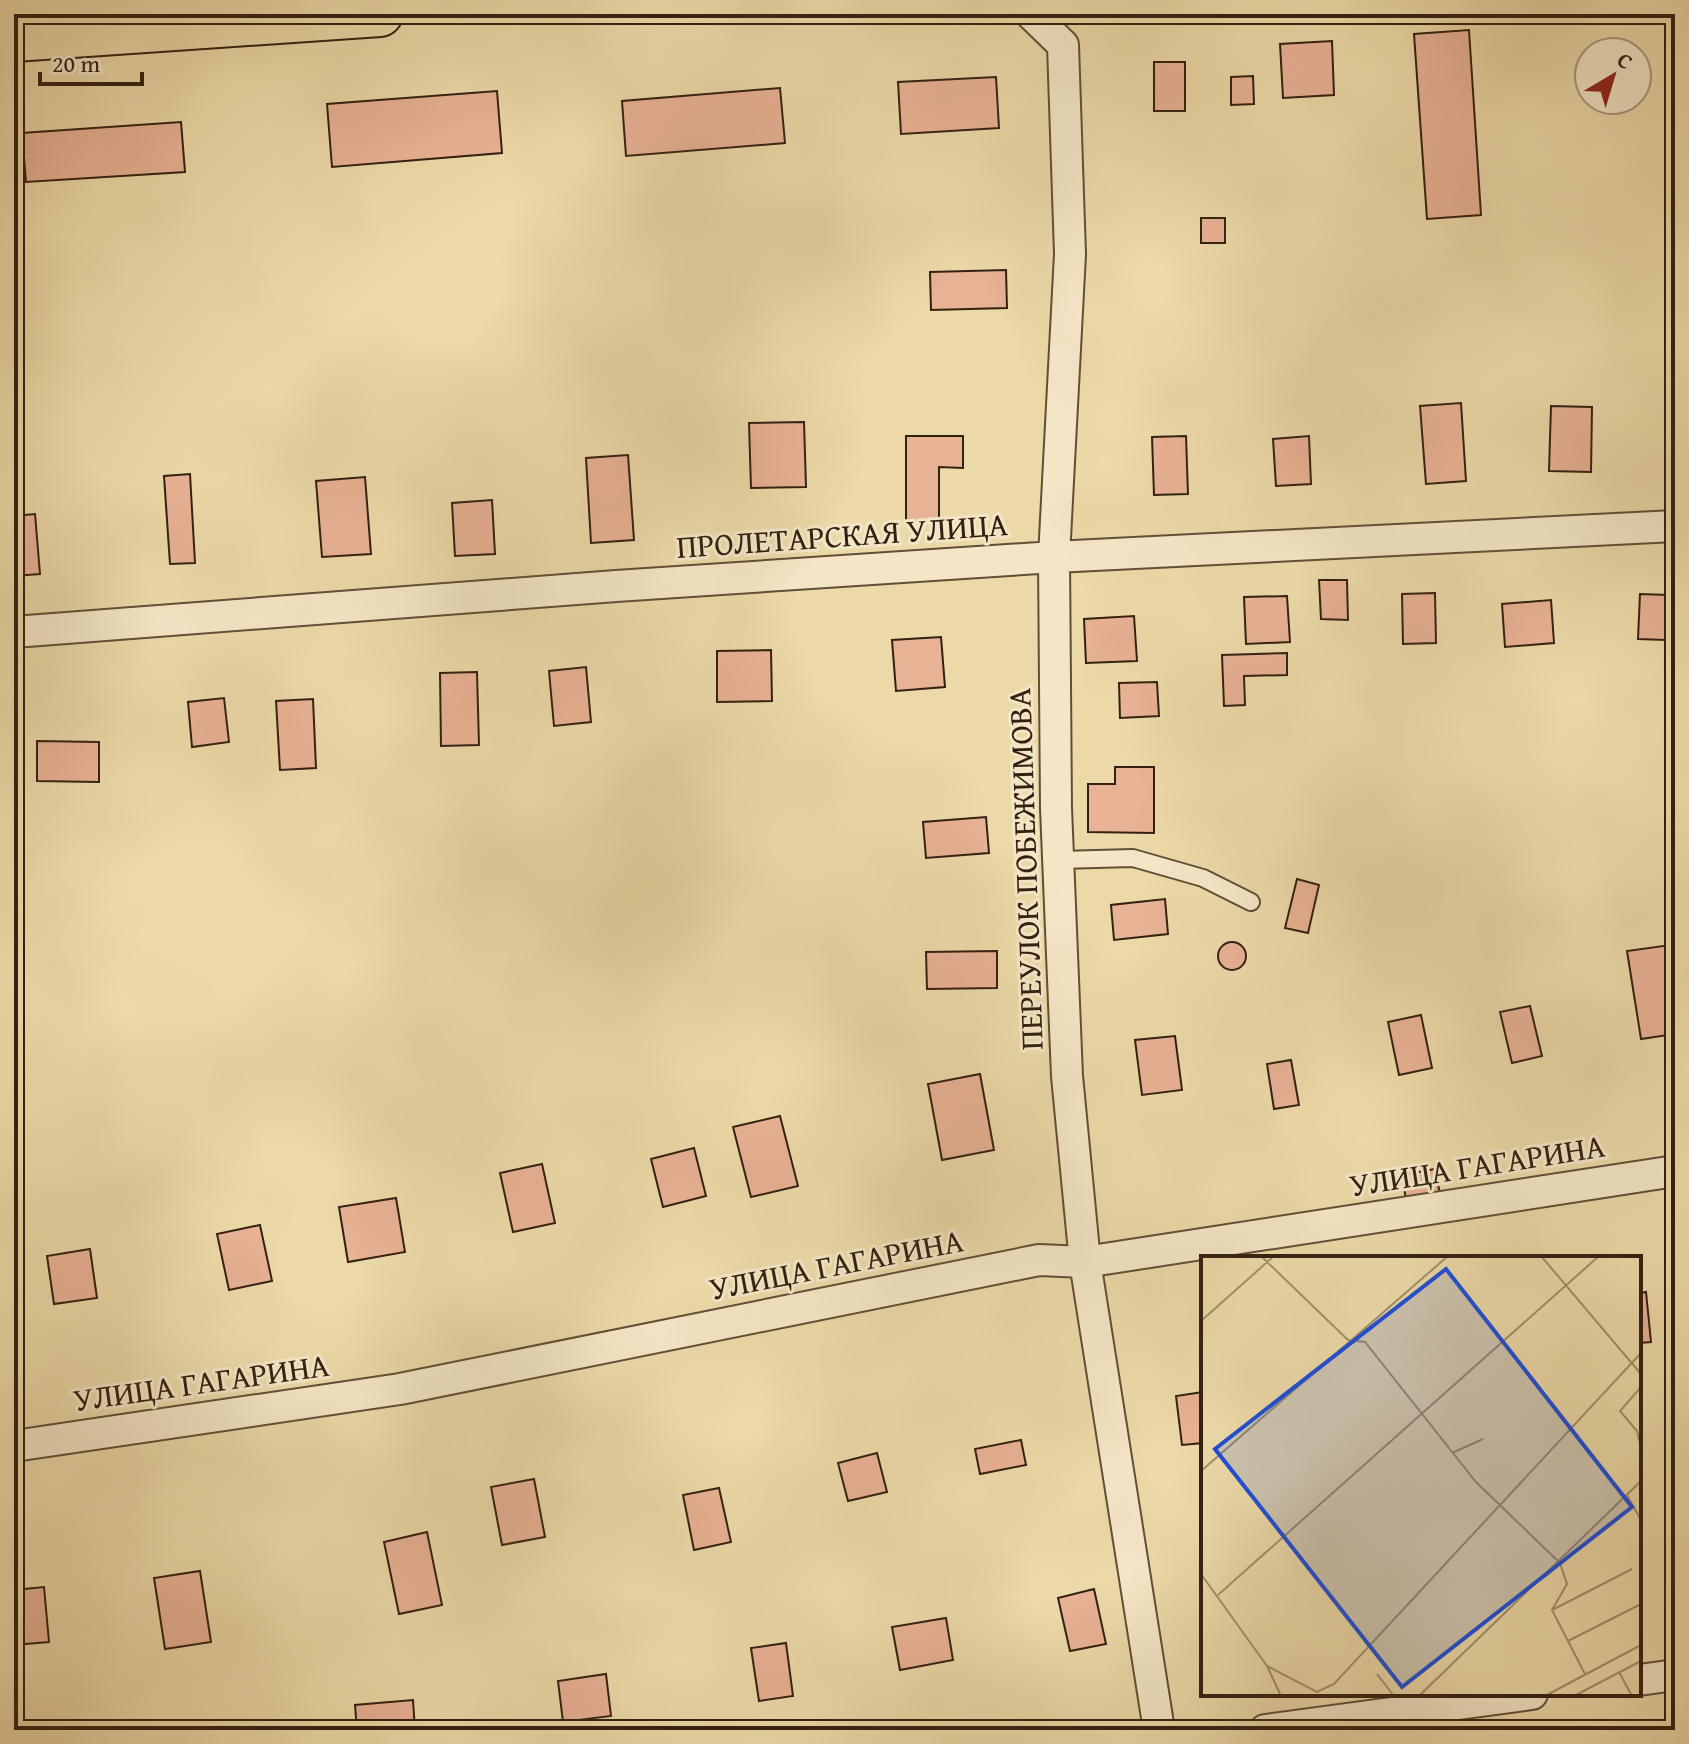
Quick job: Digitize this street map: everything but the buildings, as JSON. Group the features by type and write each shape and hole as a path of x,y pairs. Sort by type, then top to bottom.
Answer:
{"main road":[{"path":"14,39 380,14"}],"street":[{"name":"ПЕРЕУЛОК ПОБЕЖИМОВА","path":"1031,14 1063,45 1070,254 1054,557 1056,808 1067,1076 1085,1262 1159,1730"},
{"name":"ПРОЛЕТАРСКАЯ УЛИЦА","path":"14,632 616,586 1054,557 1675,526"},
{"name":"УЛИЦА ГАГАРИНА","path":"14,1446 400,1389 1039,1260 1085,1262 1675,1171"},
{"path":"1641,1680 1675,1675"},
{"path":"1265,1730 1517,1696"}],"lane":[{"path":"1059,860 1133,858 1203,878 1251,902"}]}
